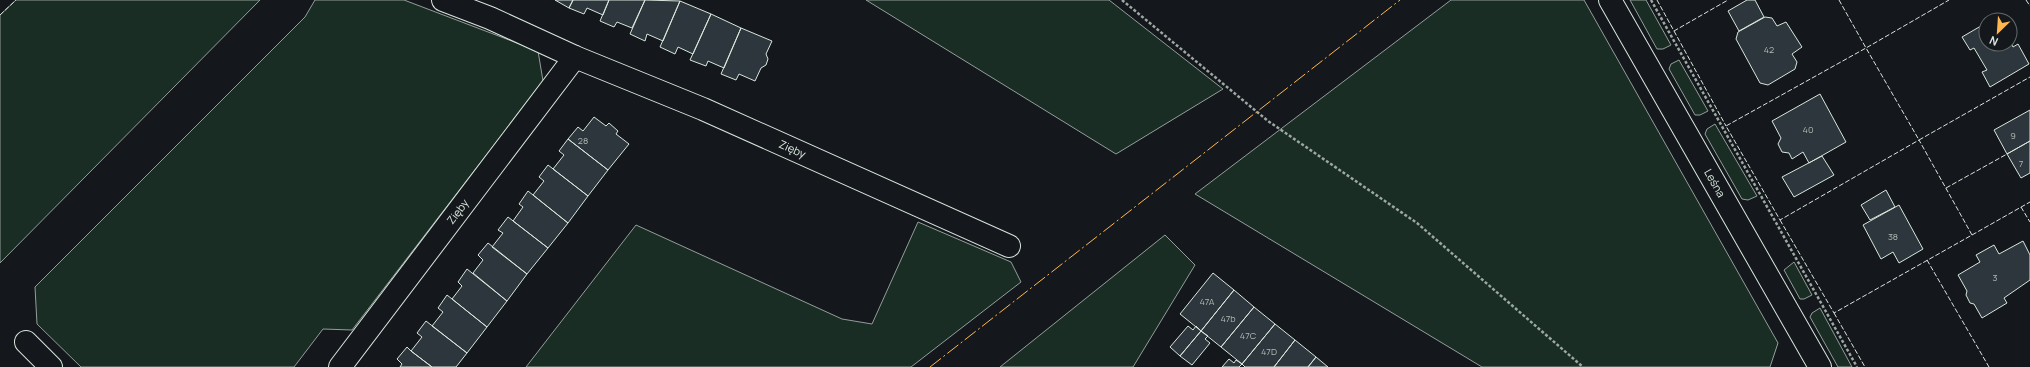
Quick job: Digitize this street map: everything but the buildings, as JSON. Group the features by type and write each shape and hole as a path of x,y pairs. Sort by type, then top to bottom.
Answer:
{"street":[{"name":"Zięby","path":"443,0 490,18 575,57 703,108 1009,246"},
{"name":"Leśna","path":"1610,0 1820,367"},
{"name":"Zięby","path":"340,367 575,57"},
{"path":"26,342 51,367"}],"path":[{"path":"1122,0 1268,121 1417,223 1583,367"},
{"path":"1651,0 1857,367"}],"green space":[{"path":"16,0 260,0 0,263 0,15"},
{"path":"315,0 404,0 538,51 543,81 352,330 323,329 294,367 81,367 37,324 35,287 305,17"},
{"path":"866,0 1109,0 1223,89 1116,154"},
{"path":"1451,0 1584,0 1778,343 1770,367 1482,367 1195,194"},
{"path":"1630,0 1646,0 1671,45 1663,49 1657,49"},
{"path":"1679,60 1708,111 1700,115 1695,115 1669,69 1671,64"},
{"path":"1715,124 1757,196 1748,200 1742,199 1705,134 1707,129"},
{"path":"918,222 1011,262 1021,282 911,367 526,367 636,225 842,319 872,324"},
{"path":"1165,235 1195,265 1133,367 1000,367"},
{"path":"1794,262 1812,295 1804,299 1800,299 1784,270"},
{"path":"1820,308 1852,367 1838,367 1810,317 1812,313"}],"fence":[{"path":"0,15 16,0"},
{"path":"1657,0 1674,31 1728,0"},
{"path":"1839,0 1866,48 1949,0"},
{"path":"2026,0 2030,6"},
{"path":"1674,31 1726,126"},
{"path":"1780,220 1834,313 1972,235 1919,140 1780,220 1726,126 1866,48 1919,140 2030,77"},
{"path":"1946,188 2007,154"},
{"path":"1972,235 2030,202"},
{"path":"2021,207 2030,222"},
{"path":"1927,260 1989,367"},
{"path":"1834,313 1865,367"}],"power":[{"path":"930,367 1400,0"}]}
